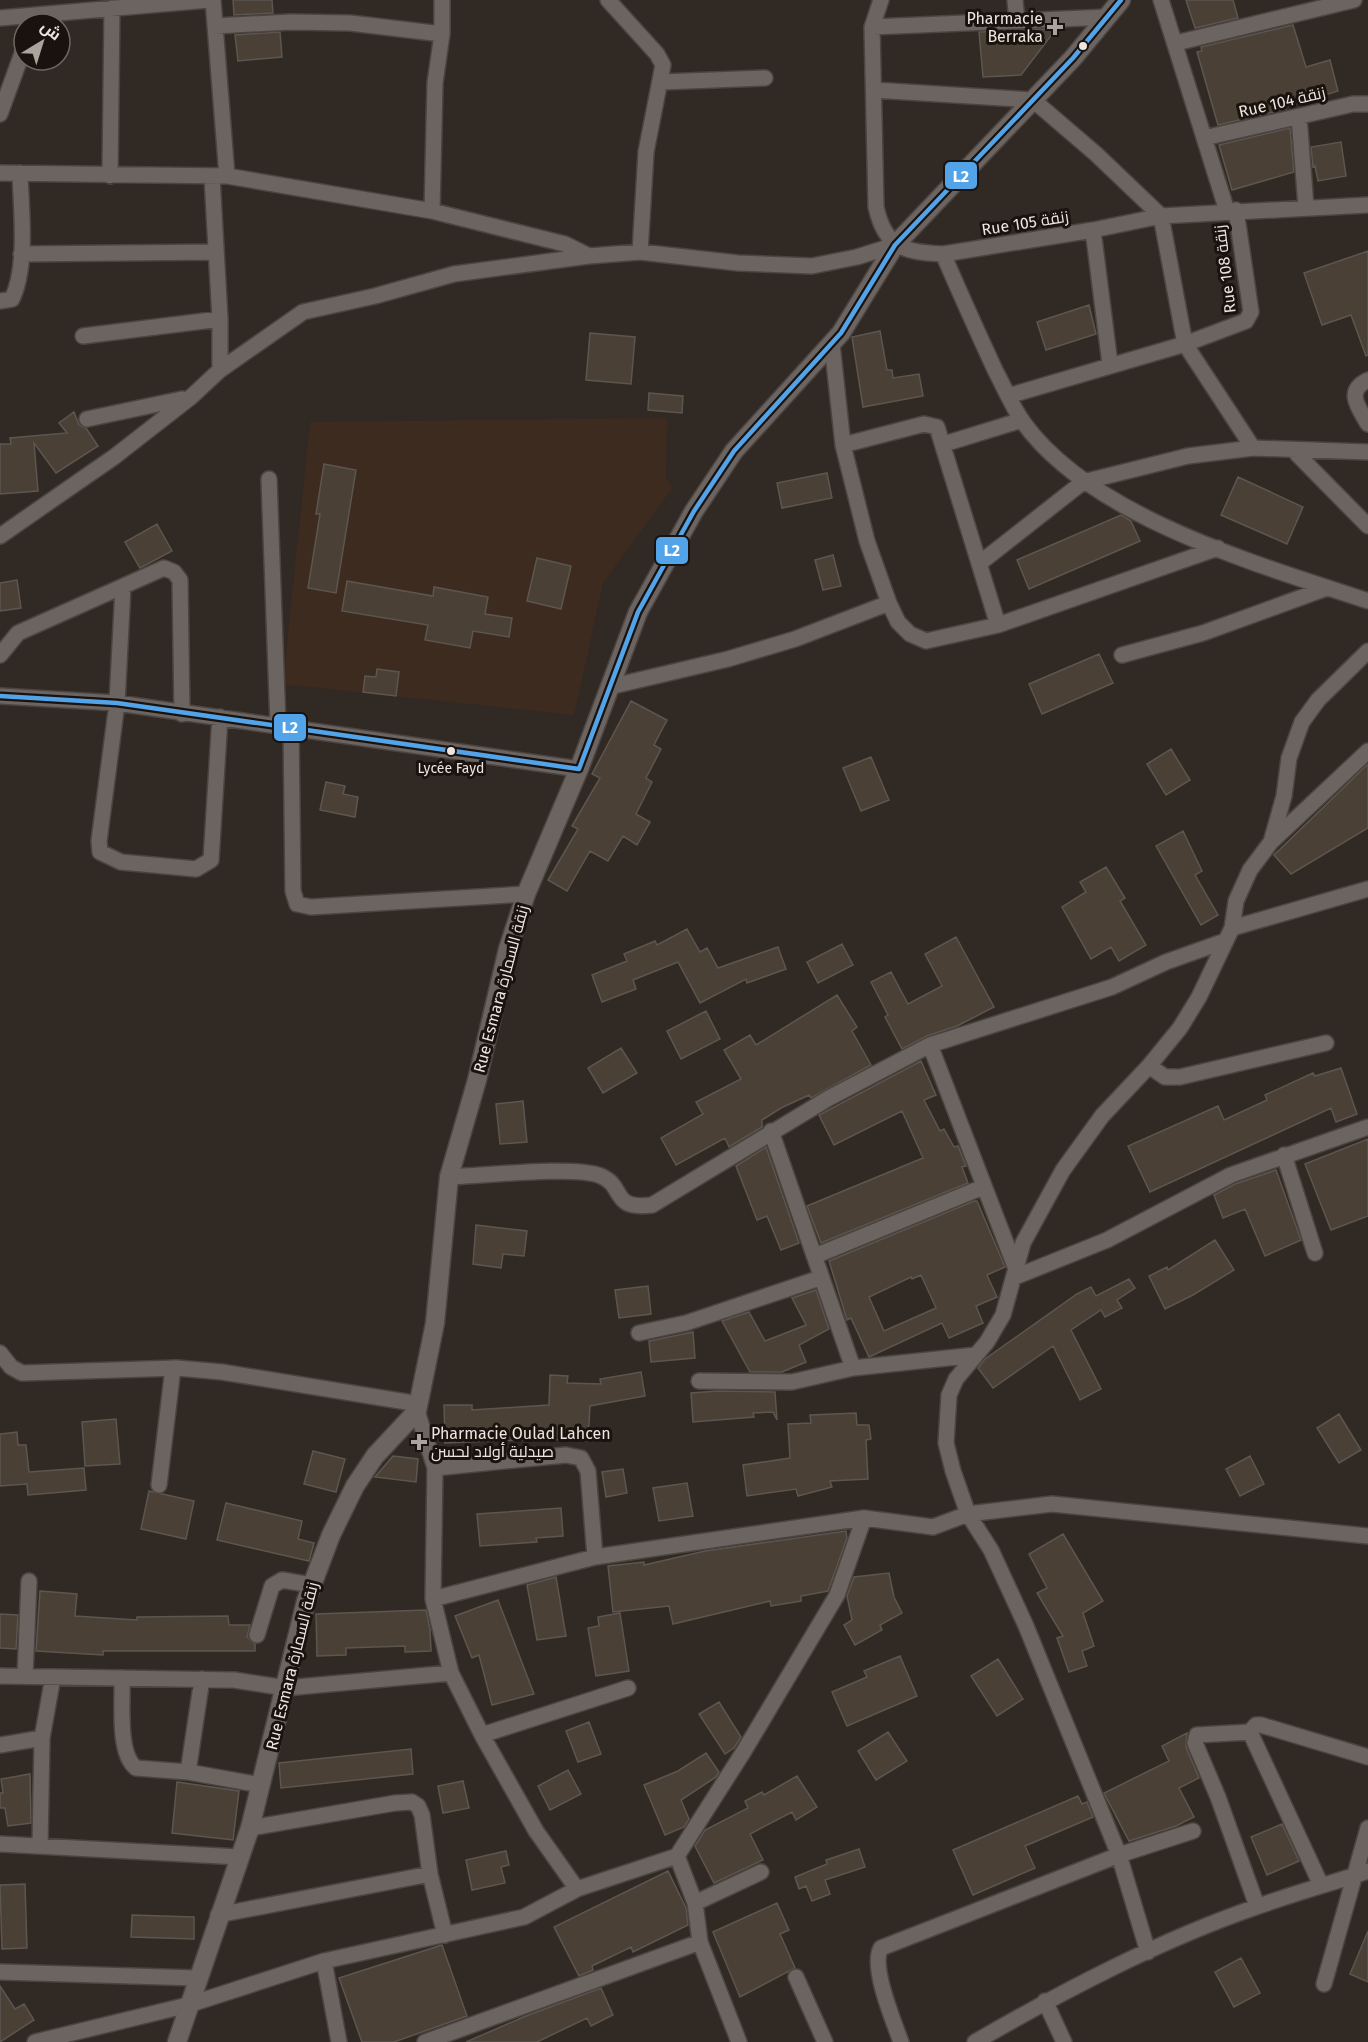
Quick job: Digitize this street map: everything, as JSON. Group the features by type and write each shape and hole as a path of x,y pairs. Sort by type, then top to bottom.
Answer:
{"street":[{"path":"72,14 112,8 211,0 215,26 219,176 216,252 220,370"},
{"path":"432,211 435,83 442,34 442,0"},
{"path":"608,0 657,54 663,65 662,82 646,152 640,252"},
{"path":"0,536 114,457 191,397 220,370 303,312 375,296 453,274 589,256 640,252 738,263 812,266 857,257 895,244 880,225 876,207 872,27 881,0"},
{"path":"1015,0 1017,21"},
{"name":"Rue Esmara زنقة السمارة","path":"177,2042 218,1915 250,1828 312,1585 355,1486 375,1456 418,1408 435,1323 449,1177 477,1080 508,949 526,894 579,769 638,612 694,511 734,451 832,344 895,244 1032,100 1121,0"},
{"name":"Rue 108 زنقة","path":"1161,0 1204,138 1232,211 1251,312 1246,321 1185,344"},
{"path":"1176,43 1354,0"},
{"path":"110,176 112,8"},
{"path":"872,27 1108,17"},
{"path":"215,26 291,22 350,23 442,34"},
{"path":"0,114 15,72"},
{"path":"662,82 765,78"},
{"path":"874,90 1032,100 1096,154 1161,216 1185,344 1253,448"},
{"name":"Rue 104 زنقة","path":"1204,138 1353,104 1368,104"},
{"path":"1299,117 1306,207"},
{"path":"0,173 219,176 432,211 565,244 589,256"},
{"path":"0,301 12,299 15,293 21,254 21,173"},
{"name":"Rue 105 زنقة","path":"895,244 918,252 943,254 1093,230 1161,216 1368,205"},
{"path":"1093,230 1110,364"},
{"path":"21,254 216,252"},
{"path":"943,254 1008,396 1022,420 1042,446 1083,482 1155,522 1218,548 1368,602"},
{"path":"83,336 220,319"},
{"path":"832,344 843,445 867,541 889,603 905,630 926,641 998,625 1218,548"},
{"path":"1008,396 1110,364 1185,344"},
{"path":"1368,380 1356,388 1354,394 1354,400 1368,424"},
{"path":"87,419 158,406 191,397"},
{"path":"944,444 1022,420"},
{"path":"843,445 928,423 937,427 998,625"},
{"path":"980,563 1083,482 1188,456 1253,448 1368,452"},
{"path":"1293,450 1368,526"},
{"path":"269,479 293,891 297,904 311,907 526,894"},
{"path":"0,655 18,633 164,568 174,572 180,580 182,714"},
{"path":"123,586 117,703 99,841 100,852 121,862 196,869 211,860 220,717"},
{"path":"1122,655 1203,633 1327,588"},
{"path":"609,687 728,659 795,639 889,603"},
{"path":"1271,842 1284,796 1289,758 1302,722 1318,700 1368,651"},
{"path":"0,696 117,703 579,769"},
{"path":"1148,1952 1119,1855 1026,1626 991,1550 968,1514 952,1471 946,1443 949,1395 956,1379 987,1342 1003,1316 1029,1227 1062,1170 1102,1116 1149,1066 1179,1028 1199,997 1228,934 1236,901 1250,870 1271,842 1368,751"},
{"path":"449,1177 561,1172 597,1174 607,1180 626,1204 638,1207 652,1205 771,1131 930,1045 1112,987 1228,934 1368,889"},
{"path":"1149,1066 1166,1077 1180,1077 1326,1043"},
{"path":"930,1045 1016,1273"},
{"path":"1016,1273 1107,1240 1232,1175 1368,1127"},
{"path":"771,1131 853,1368"},
{"path":"1284,1155 1315,1252"},
{"path":"815,1256 983,1187"},
{"path":"639,1333 686,1323 820,1278"},
{"path":"0,1353 11,1367 22,1373 173,1368 222,1372 418,1408 435,1468 434,1599 451,1673 482,1735 536,1831 577,1889"},
{"path":"699,1382 792,1382 853,1368 976,1355"},
{"path":"159,1485 173,1368"},
{"path":"435,1468 566,1455 581,1458 588,1471 595,1557"},
{"path":"434,1599 595,1557 864,1518 933,1527 968,1514 1052,1504 1368,1536"},
{"path":"35,2042 188,2005 324,1961 524,1917 577,1889 677,1856 744,1751 837,1595 864,1518"},
{"path":"257,1635 272,1586 282,1580 312,1585"},
{"path":"25,1676 29,1581"},
{"path":"0,1676 234,1680 286,1688 451,1673"},
{"path":"40,1846 42,1738 53,1677"},
{"path":"123,1678 125,1748 130,1763 136,1768 188,1772 261,1785"},
{"path":"188,1772 202,1679"},
{"path":"482,1735 628,1688"},
{"path":"1257,1906 1195,1738 1201,1732 1250,1732 1256,1725 1261,1725 1368,1758"},
{"path":"1250,1732 1321,1886"},
{"path":"0,1745 42,1738"},
{"path":"250,1828 384,1804 412,1802 418,1806 422,1815 430,1874 445,1935"},
{"path":"1324,1984 1362,1873 1368,1828"},
{"path":"901,2042 881,1980 877,1959 880,1948 1119,1855 1193,1831"},
{"path":"0,1844 239,1857"},
{"path":"677,1856 694,1903 700,1942 739,2042"},
{"path":"694,1903 761,1872"},
{"path":"975,2042 1046,2001 1148,1952 1257,1906 1362,1873"},
{"path":"218,1915 430,1874"},
{"path":"424,2042 700,1942"},
{"path":"324,1961 339,2042"},
{"path":"0,1972 197,1978"},
{"path":"796,1977 825,2042"},
{"path":"1046,2001 1064,2042"}],"shaded area":[{"path":"667,418 666,478 673,487 603,583 574,715 283,684 310,422"}],"building":[{"path":"233,0 272,0 273,13 234,15"},
{"path":"1186,0 1233,0 1238,18 1195,28"},
{"path":"1293,25 1306,67 1330,60 1338,91 1285,107 1286,109 1218,125 1197,52 1202,51 1201,47"},
{"path":"1056,29 1021,75 983,77 979,32"},
{"path":"280,32 282,57 238,61 235,35"},
{"path":"1290,128 1294,172 1232,190 1219,145"},
{"path":"1341,142 1346,176 1318,181 1315,166 1313,167 1311,147"},
{"path":"1368,251 1368,355 1366,356 1351,315 1322,325 1304,273"},
{"path":"1089,305 1096,334 1046,350 1037,322"},
{"path":"880,331 887,370 892,370 893,378 919,374 923,396 863,407 852,337"},
{"path":"590,333 635,337 631,384 586,380"},
{"path":"649,393 683,396 682,413 648,410"},
{"path":"74,412 79,425 86,428 98,446 56,473 34,443 38,491 0,494 0,444 11,444 10,438 67,433 59,423"},
{"path":"324,464 356,470 336,593 308,588 320,514 316,514"},
{"path":"827,473 832,498 782,508 777,483"},
{"path":"1238,477 1303,507 1287,544 1221,515"},
{"path":"1121,515 1131,521 1140,541 1029,589 1017,560"},
{"path":"157,524 172,551 140,568 125,542"},
{"path":"833,555 841,586 823,590 815,560"},
{"path":"537,558 571,566 561,609 527,601"},
{"path":"17,580 21,608 0,611 0,583"},
{"path":"347,581 433,596 434,587 488,597 485,614 512,618 509,637 473,631 470,648 425,640 428,625 342,611"},
{"path":"1099,654 1113,683 1042,714 1029,684"},
{"path":"377,669 399,672 396,696 363,692 365,676 376,677"},
{"path":"631,701 667,720 654,745 661,749 646,778 652,782 636,814 650,822 637,845 623,836 608,861 590,851 567,891 548,880 578,829 572,826 600,778 592,774"},
{"path":"1171,749 1190,780 1166,795 1147,764"},
{"path":"871,757 889,800 861,811 843,768"},
{"path":"1368,764 1368,828 1291,874 1274,855"},
{"path":"326,782 345,786 343,794 358,797 355,817 320,810"},
{"path":"1183,831 1202,871 1195,875 1218,915 1201,925 1156,846"},
{"path":"1106,867 1125,898 1120,901 1146,945 1119,961 1111,947 1091,959 1062,907 1086,892 1080,882"},
{"path":"687,929 700,952 707,948 718,968 778,947 786,969 747,983 746,979 700,1003 678,962 633,980 636,989 602,1002 592,975 627,961 624,954 655,941 657,945"},
{"path":"956,937 994,1007 957,1026 927,1036 902,1049 885,1017 888,1015 871,982 891,972 908,1004 942,986 925,954"},
{"path":"842,944 853,965 818,983 807,962"},
{"path":"837,995 857,1027 852,1031 871,1065 811,1098 809,1095 781,1108 762,1120 762,1127 729,1147 725,1138 676,1165 661,1138 703,1114 696,1102 741,1079 724,1050 750,1035 756,1045"},
{"path":"706,1011 720,1039 681,1059 667,1031"},
{"path":"621,1048 637,1073 603,1093 588,1068"},
{"path":"921,1061 936,1095 924,1100 940,1131 944,1129 954,1147 958,1146 966,1166 962,1167 968,1183 821,1243 807,1206 923,1158 902,1111 834,1145 819,1115"},
{"path":"1341,1068 1357,1114 1336,1122 1331,1108 1150,1192 1128,1146 1218,1106 1224,1120 1267,1100 1265,1095 1313,1073 1315,1076"},
{"path":"523,1101 527,1142 500,1144 496,1104"},
{"path":"1368,1139 1368,1216 1331,1230 1305,1164"},
{"path":"766,1147 799,1243 781,1250 767,1216 757,1220 736,1166"},
{"path":"1276,1170 1301,1240 1265,1256 1245,1209 1223,1218 1214,1195 1235,1184"},
{"path":"977,1201 1005,1267 987,1275 997,1297 976,1306 983,1323 949,1338 942,1323 869,1357 851,1318 847,1320 829,1261","holes":["921,1275 936,1308 884,1331 869,1297 911,1277 912,1279"]},
{"path":"476,1225 527,1231 524,1256 503,1254 501,1268 473,1264"},
{"path":"1215,1240 1234,1270 1165,1309 1149,1276 1167,1267 1168,1270"},
{"path":"1129,1279 1135,1288 1117,1300 1122,1308 1105,1317 1101,1310 1071,1330 1101,1389 1080,1400 1053,1346 993,1388 978,1368 985,1359 1077,1294 1091,1287 1096,1296"},
{"path":"648,1286 651,1314 619,1318 615,1290"},
{"path":"816,1290 829,1329 799,1345 806,1362 782,1372 750,1372 722,1321 749,1312 765,1341 806,1325 792,1298"},
{"path":"693,1332 695,1358 651,1362 649,1341"},
{"path":"641,1372 645,1396 590,1406 588,1441 543,1439 445,1443 444,1405 472,1405 472,1410 549,1405 550,1375 568,1376 567,1383 601,1384 600,1379"},
{"path":"775,1392 777,1420 773,1412 753,1413 754,1417 693,1422 691,1393"},
{"path":"856,1413 857,1425 869,1425 871,1439 866,1440 868,1479 830,1481 832,1487 798,1496 796,1489 747,1496 743,1465 790,1458 788,1424 811,1423 810,1415"},
{"path":"1339,1414 1361,1450 1339,1463 1317,1428"},
{"path":"116,1419 120,1464 85,1466 82,1422"},
{"path":"17,1432 18,1445 26,1445 29,1472 84,1468 86,1490 28,1495 27,1484 0,1486 0,1434"},
{"path":"313,1451 345,1459 336,1492 304,1484"},
{"path":"393,1456 418,1459 416,1482 375,1477"},
{"path":"1250,1456 1264,1484 1240,1496 1226,1469"},
{"path":"623,1469 627,1493 606,1497 602,1472"},
{"path":"687,1483 693,1516 659,1521 653,1488"},
{"path":"149,1491 194,1501 186,1539 141,1529"},
{"path":"226,1503 302,1521 298,1539 314,1543 309,1561 217,1540"},
{"path":"561,1508 563,1536 536,1538 537,1542 480,1546 477,1514"},
{"path":"846,1531 847,1538 828,1591 801,1596 801,1601 771,1606 770,1601 673,1624 669,1606 613,1612 608,1566 644,1562 644,1565 705,1551"},
{"path":"1063,1534 1103,1601 1083,1613 1094,1646 1082,1651 1087,1666 1069,1672 1057,1638 1063,1636 1037,1593 1047,1588 1029,1554"},
{"path":"889,1573 894,1597 902,1613 880,1625 882,1630 855,1645 844,1625 852,1620 847,1596 854,1577"},
{"path":"556,1577 566,1636 537,1640 527,1585"},
{"path":"40,1591 77,1594 75,1616 137,1620 137,1617 228,1616 229,1625 250,1625 247,1637 255,1644 255,1651 103,1651 103,1655 36,1651"},
{"path":"498,1600 534,1694 492,1705 479,1655 472,1658 455,1616"},
{"path":"426,1610 431,1651 405,1652 405,1646 346,1648 346,1655 317,1656 316,1614"},
{"path":"620,1613 629,1671 596,1676 588,1628 599,1626 598,1617"},
{"path":"0,1614 18,1615 16,1649 0,1648"},
{"path":"900,1656 917,1696 847,1726 832,1692 867,1677 864,1671"},
{"path":"998,1659 1023,1699 997,1716 971,1676"},
{"path":"719,1702 741,1737 734,1748 725,1754 699,1714"},
{"path":"589,1722 601,1754 578,1762 566,1731"},
{"path":"888,1732 907,1761 876,1780 858,1751"},
{"path":"1187,1733 1186,1747 1199,1778 1179,1788 1194,1817 1176,1826 1129,1841 1104,1793 1169,1761 1162,1746"},
{"path":"411,1749 413,1774 281,1788 279,1763"},
{"path":"706,1753 719,1772 716,1777 681,1800 689,1819 684,1827 665,1835 644,1785 678,1771"},
{"path":"568,1770 581,1794 550,1810 538,1786"},
{"path":"30,1774 31,1823 8,1826 5,1808 0,1808 0,1793 3,1793 1,1779"},
{"path":"797,1776 817,1807 796,1820 792,1812 750,1834 763,1860 714,1883 695,1846 705,1830 748,1808 745,1801 762,1792 764,1795"},
{"path":"463,1781 469,1808 443,1813 438,1786"},
{"path":"177,1782 239,1791 233,1840 172,1833"},
{"path":"1078,1796 1082,1804 1087,1802 1093,1817 1025,1846 1035,1868 973,1895 953,1850"},
{"path":"1282,1824 1299,1861 1267,1875 1251,1837"},
{"path":"859,1849 865,1867 825,1880 830,1894 812,1901 806,1886 799,1889 795,1877 827,1864 826,1860"},
{"path":"506,1851 509,1865 501,1867 505,1883 472,1890 466,1860"},
{"path":"668,1871 686,1908 688,1925 633,1952 631,1947 592,1966 593,1970 579,1976 554,1927"},
{"path":"25,1884 27,1948 2,1949 0,1885"},
{"path":"777,1903 789,1930 780,1934 795,1968 740,1997 713,1932"},
{"path":"132,1915 194,1917 194,1939 131,1937"},
{"path":"1368,1931 1368,1982 1350,1974"},
{"path":"442,1945 467,2016 394,2042 362,2042 339,1978"},
{"path":"1241,1958 1260,1993 1234,2007 1215,1972"},
{"path":"0,1986 15,2009 24,2004 34,2020 0,2042"},
{"path":"601,1988 613,2015 591,2026 587,2018 537,2042 466,2042 526,2016"}],"transit line":[{"name":"L2","path":"579,769 638,612 694,511 734,451 841,333 895,245 1073,58 1121,0"},
{"name":"L2","path":"0,696 117,703 579,769"}],"place":[{"name":"Pharmacie Berraka","path":"1055,27"},
{"name":"Lycée Fayd","path":"451,751"},
{"name":"Pharmacie Oulad Lahcen صيدلية أولاد لحسن","path":"419,1442"}]}
